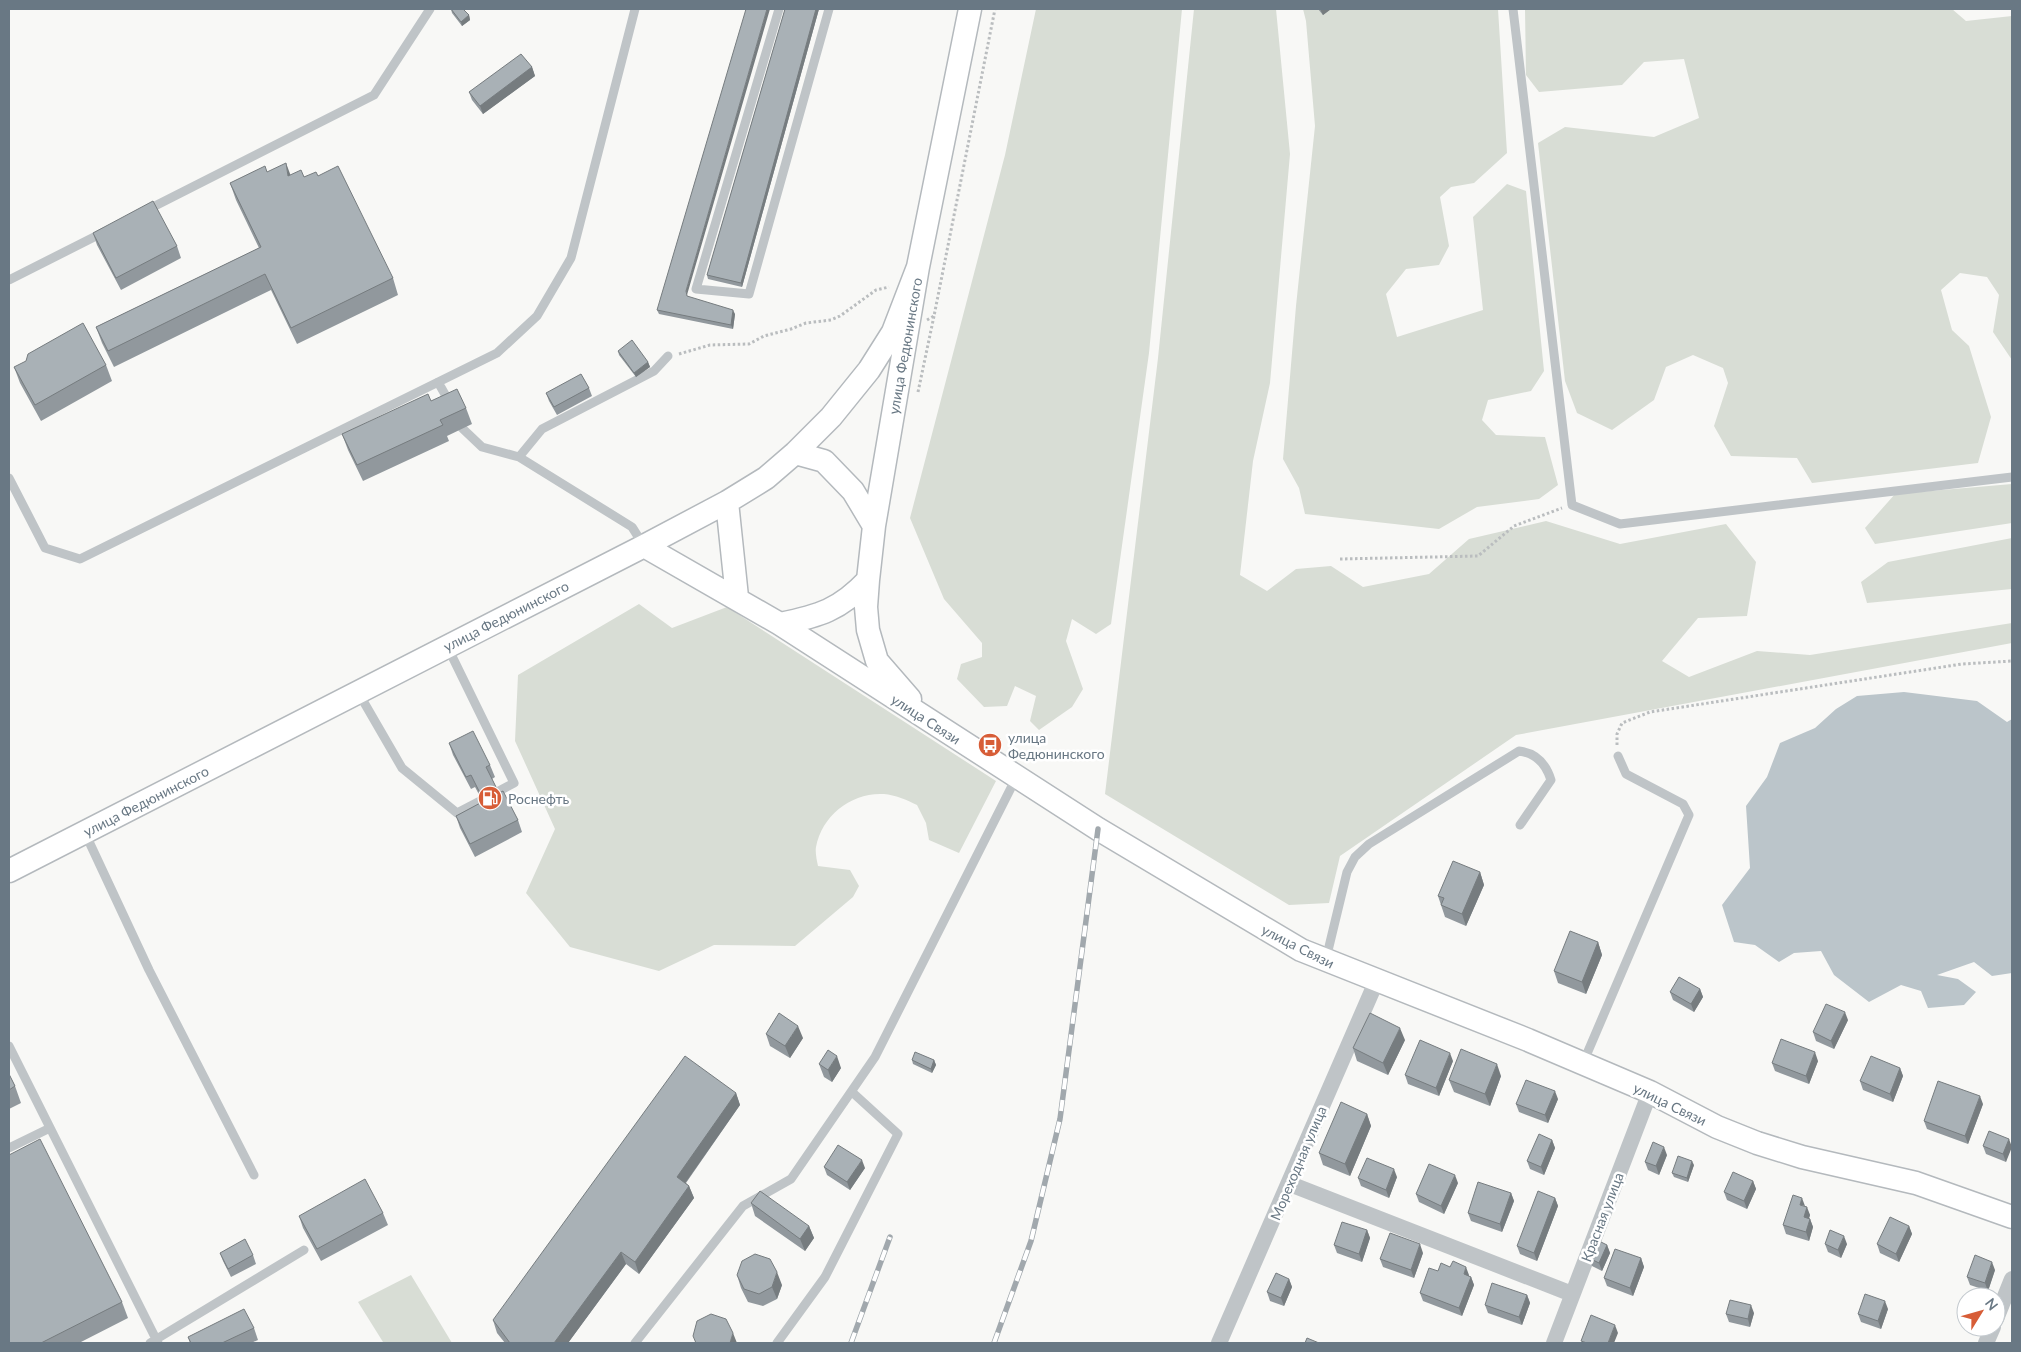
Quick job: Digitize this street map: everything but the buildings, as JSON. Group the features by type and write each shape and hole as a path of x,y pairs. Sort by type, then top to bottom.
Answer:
{"main road":[{"name":"улица Федюнинского","path":"939,728 895,684 878,661 866,607 874,526 907,330 970,9"},
{"name":"улица Федюнинского","path":"9,871 644,546 727,502 766,478 795,454 830,417 869,370 892,332 918,267"},
{"path":"795,454 824,461 853,491 874,526"},
{"path":"727,502 737,597"},
{"name":"улица Связи","path":"644,546 737,597 1016,778 1225,907 1301,950 1376,982 1528,1040 1650,1092 1717,1127 1757,1143 1802,1156 1916,1183 2012,1217"},
{"path":"780,624 809,618 834,608 852,598 868,580"}],"street":[{"name":"Мореходная улица","path":"1219,1343 1290,1184 1376,982"},
{"name":"Красная улица","path":"1554,1343 1650,1092"},
{"path":"1290,1184 1572,1294"},
{"path":"2006,1294 2012,1279"}],"lane":[{"path":"134,217 374,95 430,9"},
{"path":"9,478 45,548 80,559 497,353 537,316 571,258 605,132 635,9"},
{"path":"780,9 696,289 749,294 828,9"},
{"path":"1512,9 1572,505 1620,524 2012,477"},
{"path":"9,280 116,226"},
{"path":"519,457 542,429 654,371 668,356"},
{"path":"438,382 453,410"},
{"path":"462,428 482,447 519,457 632,527 644,546"},
{"path":"447,646 514,783 497,792"},
{"path":"358,691 402,768 457,813 482,800"},
{"path":"1326,962 1347,872 1355,857 1368,844 1519,751 1531,752 1547,767 1552,780 1520,825"},
{"path":"1583,1064 1689,814 1683,804 1626,774 1618,756"},
{"path":"635,1343 742,1206 791,1179 852,1092 875,1057 1016,778"},
{"path":"85,832 148,970 254,1174"},
{"path":"9,1046 155,1342 304,1250"},
{"path":"777,1343 825,1277 898,1134 852,1092"},
{"path":"9,1148 50,1128"}],"path":[{"path":"917,399 995,9"},
{"path":"668,356 691,352 710,345 749,344 764,336 791,329 806,322 830,320 840,316 876,290 891,287 910,288"},
{"path":"907,330 934,316"},
{"path":"1340,558 1478,556 1514,526 1572,505"},
{"path":"1618,756 1617,734 1622,722 1650,712 1962,664 2012,661"}],"shaded area":[{"path":"1036,9 1182,9 1149,353 1111,624 1096,634 1072,619 1066,641 1083,689 1072,707 1039,730 1030,721 1036,696 1015,686 1007,706 984,707 957,679 961,664 982,657 982,643 944,599 910,518 1005,155"},
{"path":"1194,9 1276,9 1290,154 1270,383 1253,461 1240,575 1267,591 1296,569 1331,566 1363,587 1429,574 1469,539 1546,521 1620,544 1726,524 1756,562 1747,616 1698,618 1662,661 1689,677 1757,651 1810,655 2012,623 2012,643 1516,735 1340,856 1329,903 1289,905 1105,794 1158,358"},
{"path":"1303,9 1498,9 1507,153 1474,183 1451,187 1440,197 1449,246 1439,265 1406,269 1386,294 1397,337 1483,310 1473,217 1507,184 1526,191 1544,371 1531,391 1488,400 1482,420 1496,435 1545,437 1558,485 1539,499 1477,507 1439,529 1305,514 1299,488 1283,459 1296,306 1315,126 1306,21"},
{"path":"1525,9 1952,9 1966,21 2012,16 2012,360 1993,332 1999,295 1987,277 1960,273 1941,290 1952,330 1969,346 1991,417 1978,463 1812,483 1797,458 1731,456 1714,426 1728,383 1723,368 1693,355 1666,367 1654,400 1612,430 1577,413 1565,381 1538,143 1565,127 1654,137 1699,118 1684,59 1644,62 1622,85 1539,92 1526,75"},
{"path":"2012,484 2012,523 1875,544 1865,528 1895,494"},
{"path":"2012,538 2012,589 1867,603 1861,582 1888,562"},
{"path":"639,604 672,628 727,607 996,781 959,853 929,840 926,823 917,805 901,798 884,794 872,794 850,801 840,808 819,835 816,849 818,866 850,870 859,886 853,897 795,946 714,945 659,971 570,947 526,893 555,829 515,741 518,675"},
{"path":"1904,692 1977,701 2007,722 2012,719 2012,973 1992,976 1974,962 1937,975 1958,979 1976,992 1964,1005 1928,1008 1921,991 1901,985 1869,1002 1834,975 1821,951 1794,953 1779,962 1755,945 1734,942 1722,905 1750,868 1746,806 1767,777 1780,743 1815,728 1836,709 1857,696"},
{"path":"411,1275 452,1343 382,1343 358,1302"}],"railway":[{"path":"994,1343 1031,1241 1060,1119 1098,829"},
{"path":"851,1343 890,1237"}],"place":[{"name":"улица Федюнинского","path":"990,745"},
{"name":"Роснефть","path":"490,798"}]}
